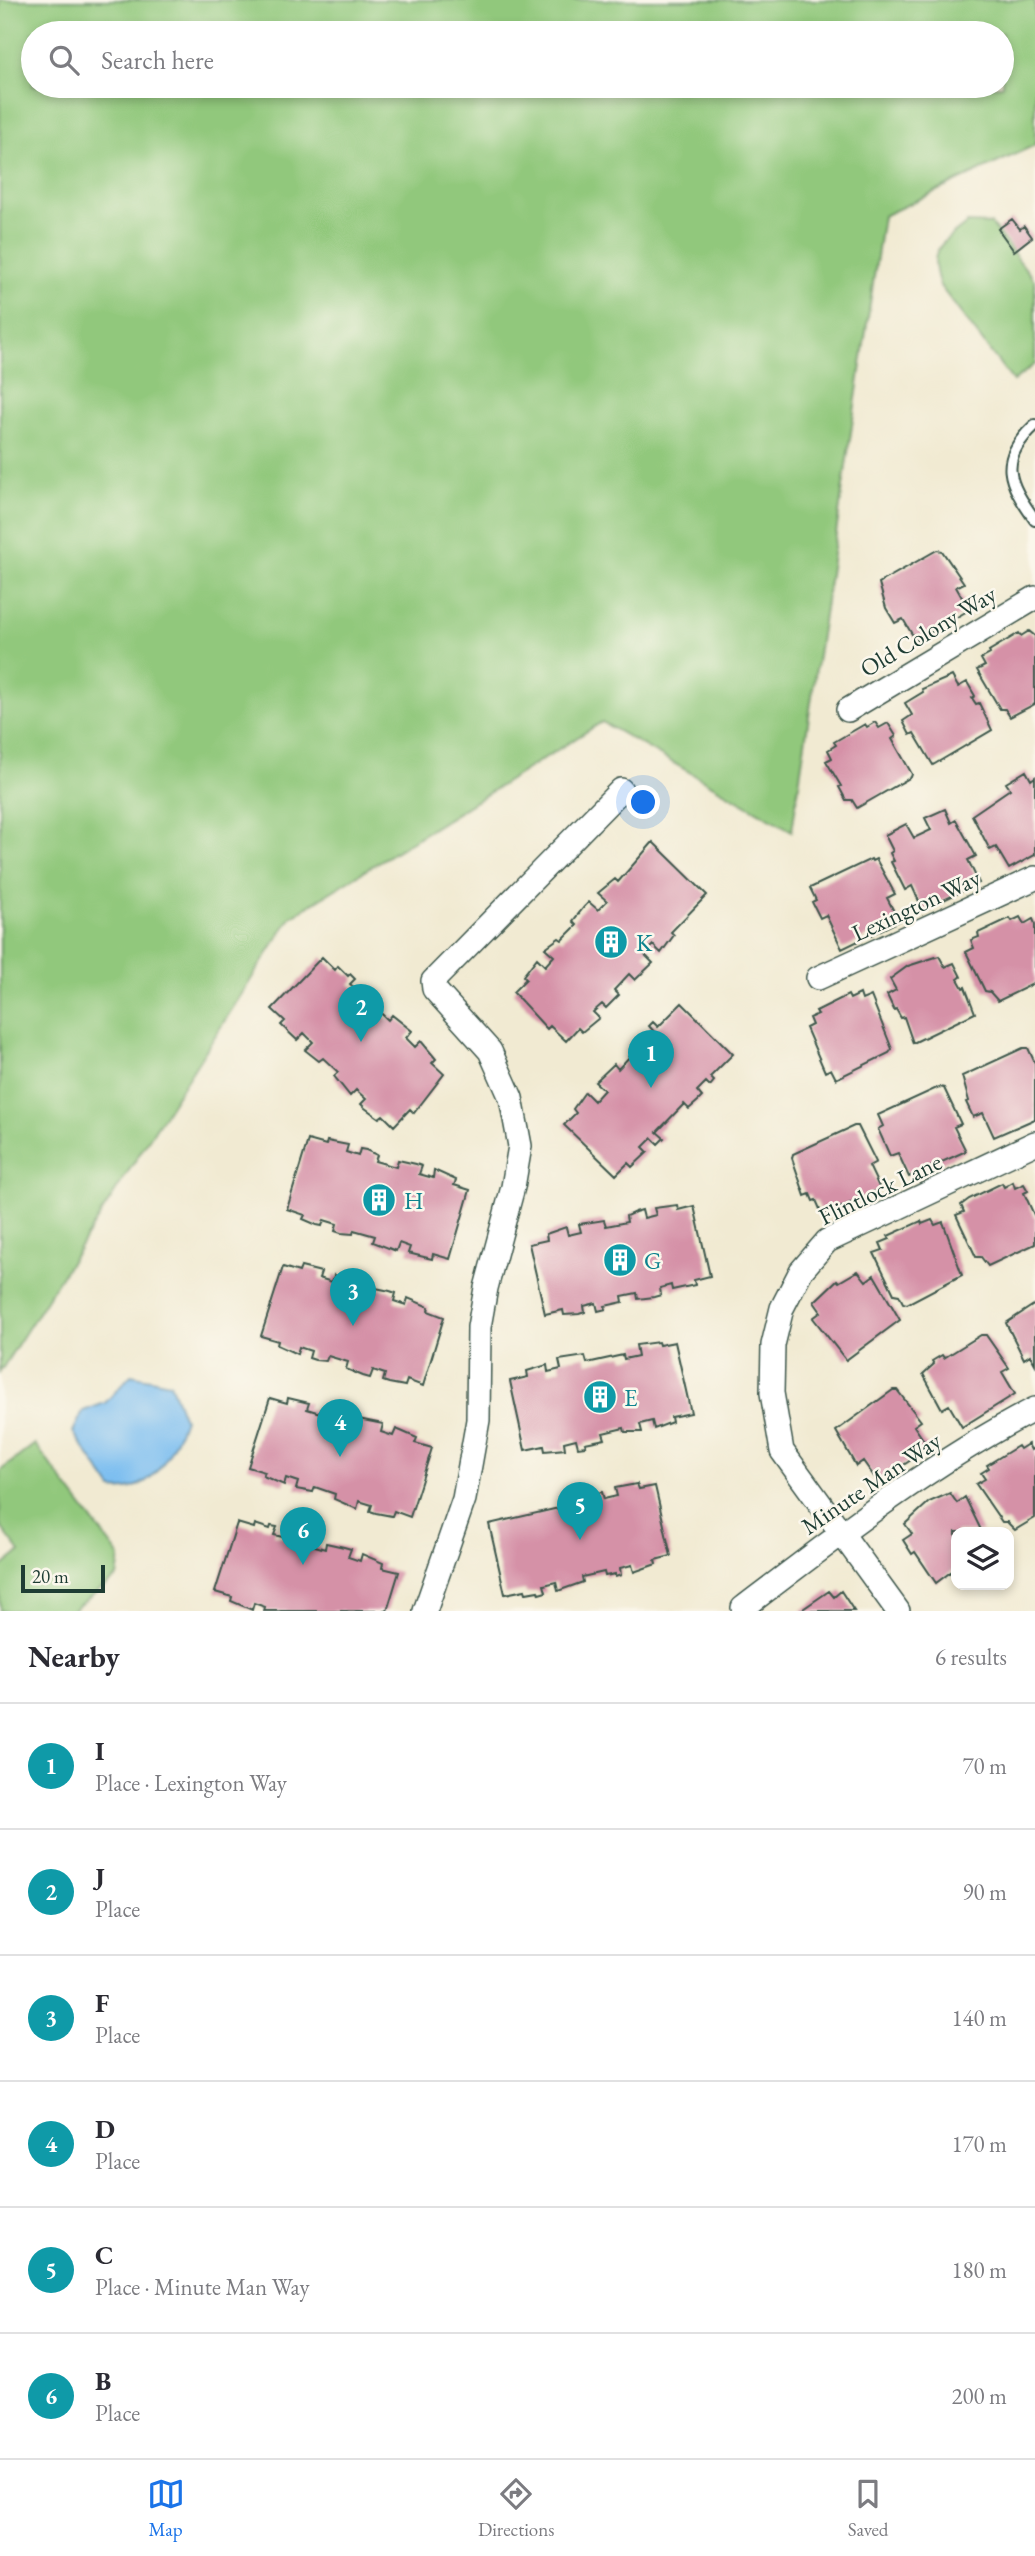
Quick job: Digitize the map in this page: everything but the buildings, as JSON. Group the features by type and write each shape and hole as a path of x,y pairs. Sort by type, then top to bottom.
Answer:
{"street":[{"name":"Old Colony Way","path":"848,710 1035,598"},
{"path":"425,1611 467,1486 478,1420 479,1327 513,1187 520,1146 511,1098 490,1051 434,989 433,981 621,790"},
{"name":"Lexington Way","path":"818,978 1035,878"},
{"name":"Flintlock Lane","path":"898,1611 782,1451 772,1393 773,1345 782,1308 801,1271 827,1241 1035,1143"},
{"name":"Minute Man Way","path":"743,1608 841,1533 1004,1425 1035,1409"}],"lane":[{"path":"1035,425 1023,436 1012,456 1010,474 1014,490 1035,520"}],"green space":[{"path":"0,0 1035,0 1035,145 883,216 792,831 602,722 291,917 0,1372"},
{"path":"967,223 991,224 1035,281 1035,364 1013,381 940,286 936,274 938,249"},
{"path":"35,1444 120,1557 117,1577 71,1611 0,1611 0,1568 20,1552 0,1526 0,1471"}],"water":[{"path":"131,1375 170,1383 184,1419 174,1444 160,1468 150,1478 127,1489 112,1489 73,1432 83,1411 105,1403"}],"place":[{"name":"K","path":"611,942"},
{"name":"J","path":"361,1042"},
{"name":"I","path":"651,1088"},
{"name":"H","path":"379,1200"},
{"name":"G","path":"620,1260"},
{"name":"F","path":"353,1326"},
{"name":"E","path":"600,1397"},
{"name":"D","path":"340,1457"},
{"name":"C","path":"580,1540"},
{"name":"B","path":"303,1565"}]}
